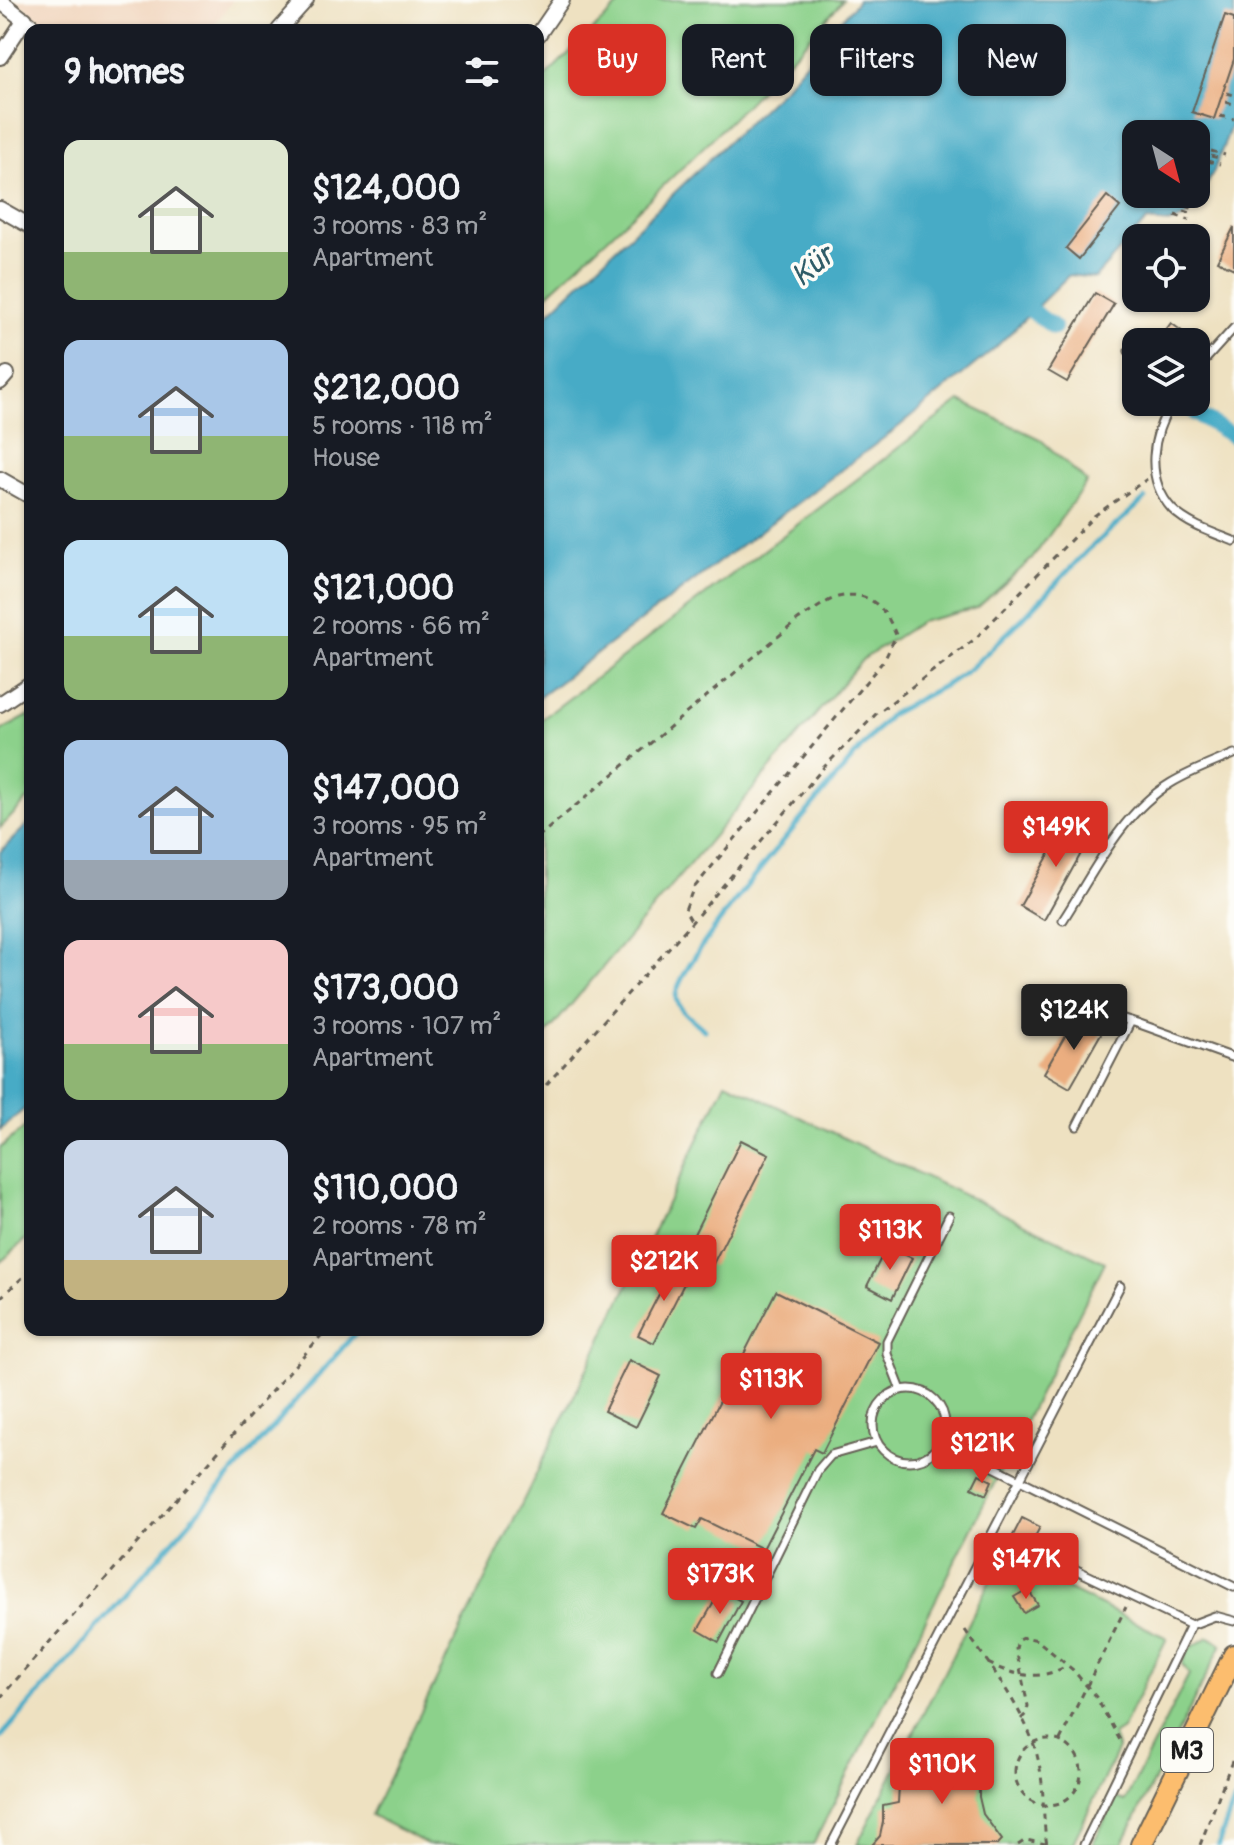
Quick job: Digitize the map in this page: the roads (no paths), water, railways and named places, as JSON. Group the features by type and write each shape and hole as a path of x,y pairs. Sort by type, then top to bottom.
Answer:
{"main road":[{"name":"M3","path":"1141,1845 1234,1655"}],"street":[{"path":"284,24 306,0"},
{"path":"544,26 562,0"},
{"path":"0,1 30,24"},
{"path":"0,57 25,19"},
{"path":"0,209 24,223"},
{"path":"0,479 24,493"},
{"path":"0,704 24,688"}],"lane":[{"path":"1210,355 1234,328"},
{"path":"1166,416 1154,447 1154,474 1161,494 1173,510 1190,522 1234,541"},
{"path":"1063,920 1125,824 1144,803 1171,783 1234,754"},
{"path":"1068,1002 1234,1058"},
{"path":"1077,1126 1131,1021"},
{"path":"901,1390 887,1354 887,1341 949,1216"},
{"path":"831,1845 1120,1286"},
{"path":"901,1390 924,1392 941,1407 945,1418 942,1441 926,1457 904,1461 883,1451 877,1442 873,1420 876,1410 891,1394 901,1390"},
{"path":"942,1441 1234,1587"},
{"path":"718,1673 818,1470 831,1455 877,1442"},
{"path":"1062,1563 1191,1625"},
{"path":"1084,1845 1191,1625 1215,1616 1234,1621"}],"water":[{"name":"Kür","path":"858,0 1234,0 1234,118 1210,179 1210,120 1122,120 1122,208 1194,209 1184,218 1171,223 1146,221 1143,224 1122,224 1122,248 1095,278 1069,275 995,348 897,428 544,693 544,317 776,96 794,96 794,76 810,57 810,96 942,96 942,24 838,24"},
{"path":"24,828 24,1109 0,1130 0,852"}],"waterway":[{"path":"1018,301 1054,327"},
{"path":"1200,416 1234,437"},
{"path":"704,1030 677,1003 682,979 726,912 792,831 891,714 971,668 1087,551 1145,499"},
{"path":"0,1738 353,1336"},
{"path":"1218,1845 1234,1802"}]}
